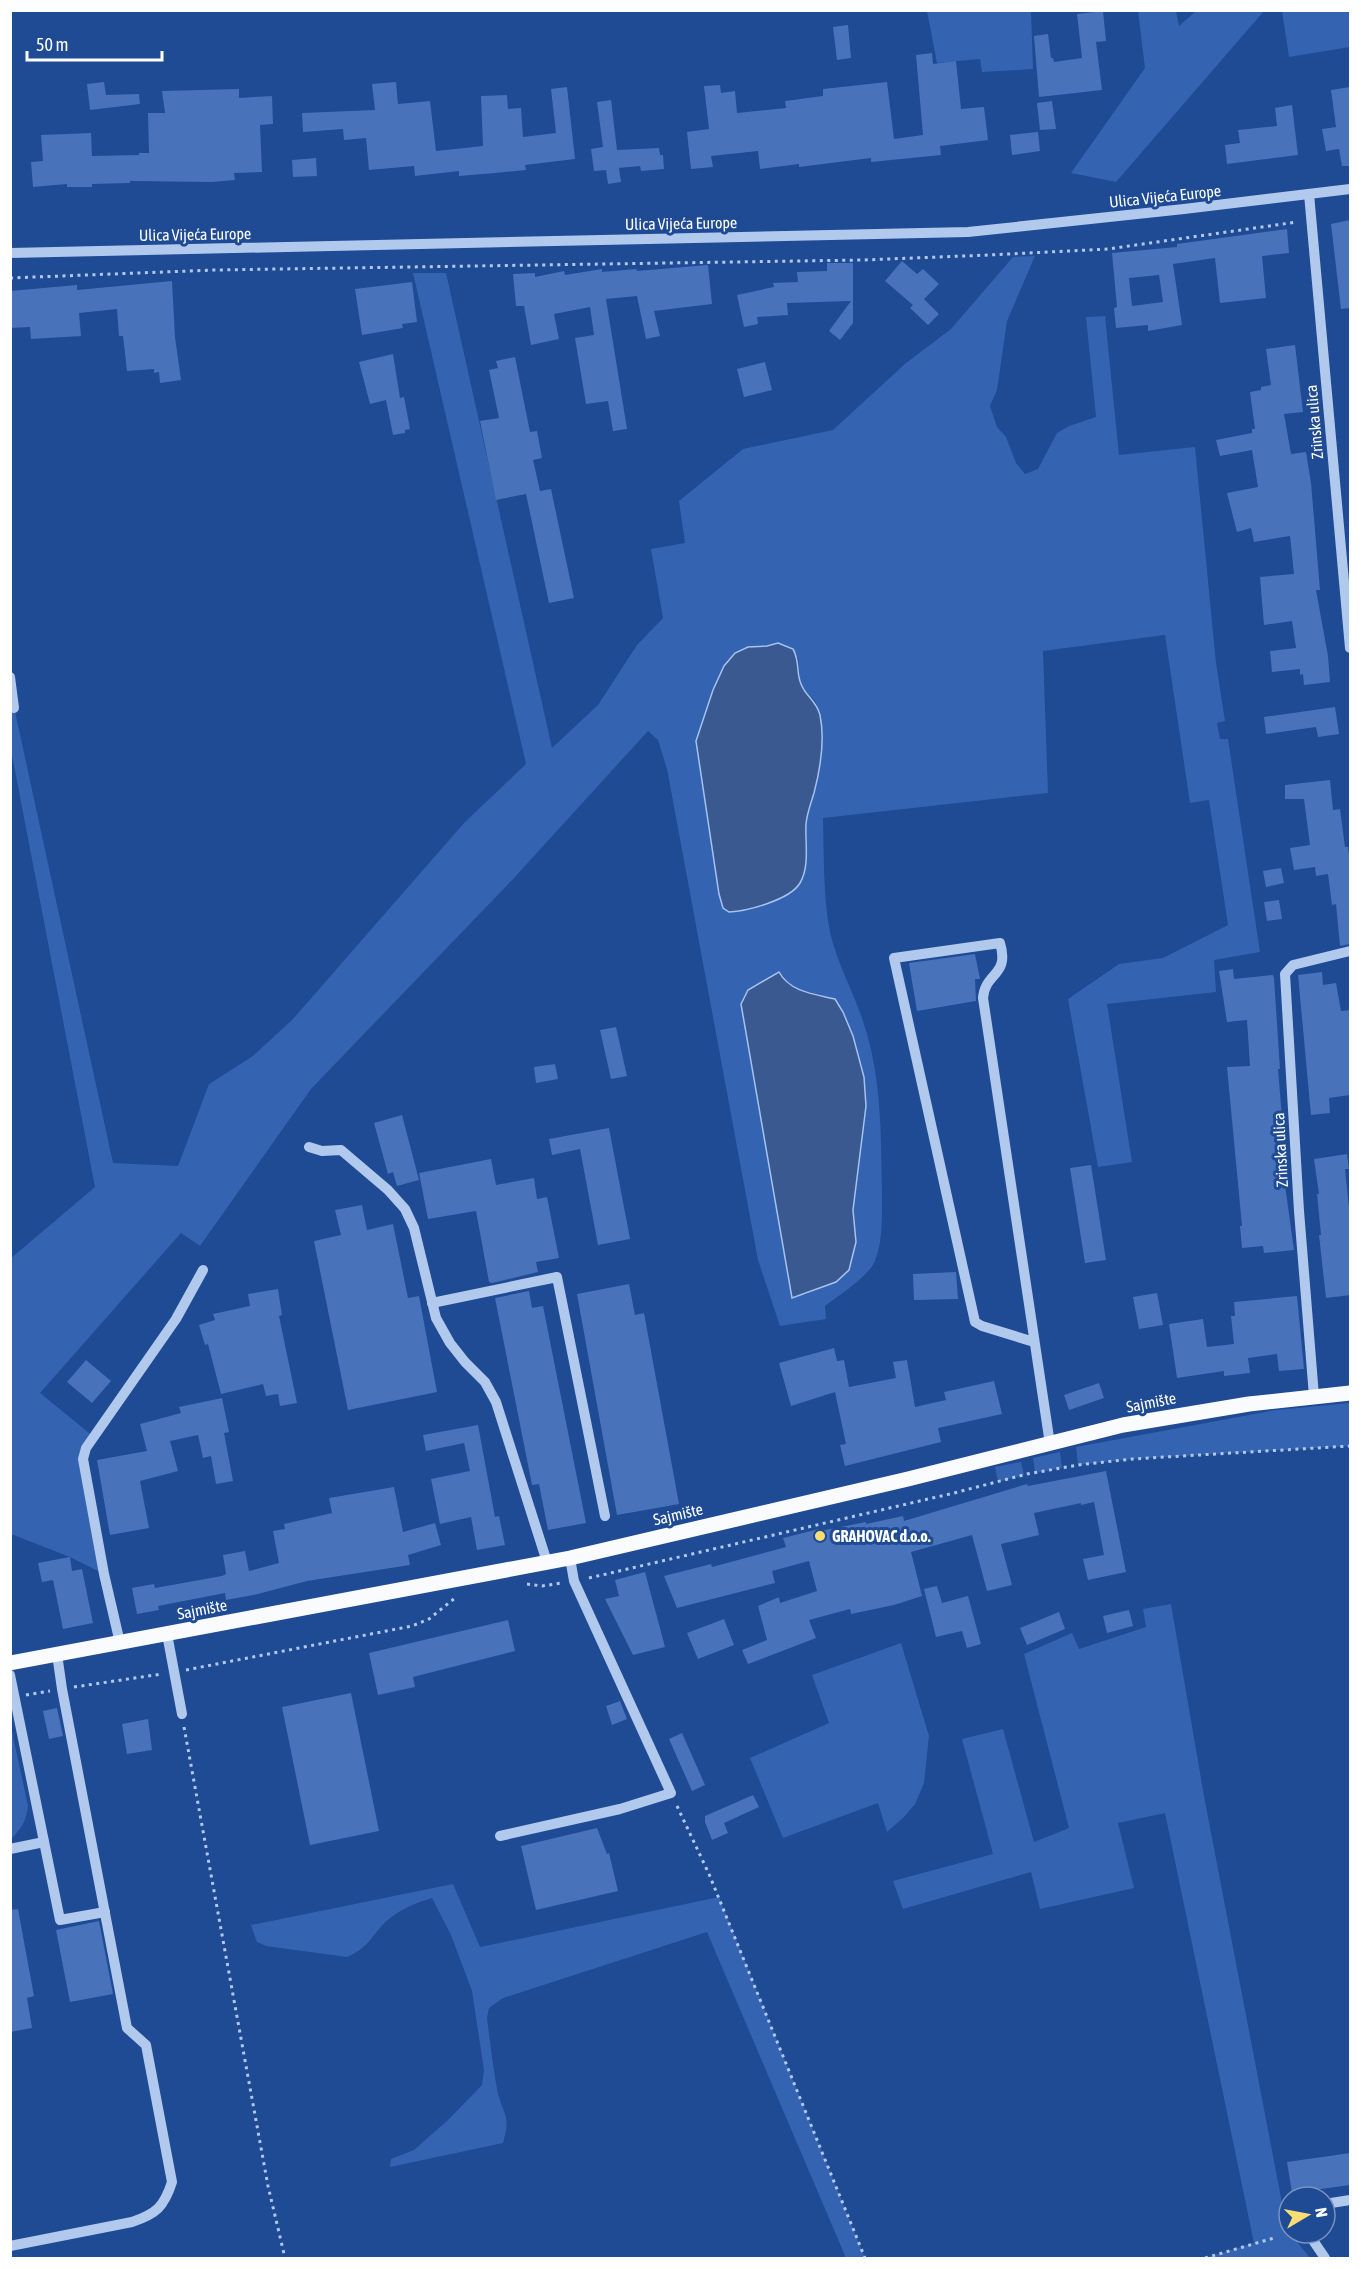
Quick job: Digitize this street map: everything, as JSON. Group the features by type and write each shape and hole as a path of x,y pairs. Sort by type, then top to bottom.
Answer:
{"main road":[{"name":"Sajmište","path":"10,1663 570,1558 908,1479 1123,1425 1190,1412 1350,1393"}],"street":[{"name":"Ulica Vijeća Europe","path":"10,254 968,231 1350,189"},
{"name":"Zrinska ulica","path":"1309,194 1350,648"},
{"path":"10,677 14,708"},
{"path":"1034,1342 975,1322 894,958 1000,942 1004,953 1003,964 983,990 983,998 1050,1444"},
{"name":"Zrinska ulica","path":"1314,1396 1299,1210 1285,974 1293,965 1350,951"},
{"path":"309,1147 322,1151 341,1150 388,1190 405,1209 414,1228 436,1318 450,1343 485,1382 496,1402 547,1562"},
{"path":"120,1642 104,1574 83,1459 86,1448 176,1319 203,1270"},
{"path":"432,1303 558,1277 605,1516"},
{"path":"500,1836 620,1809 671,1793 574,1581 570,1558"},
{"path":"167,1634 182,1714"},
{"path":"10,2246 132,2222 149,2216 159,2209 172,2182 146,2045 127,2028 57,1654"},
{"path":"10,1675 60,1920 105,1912"},
{"path":"10,1849 44,1842"},
{"path":"1316,2245 1325,2259"}],"path":[{"path":"10,278 215,270 863,260 1000,255 1108,249 1311,220"},
{"path":"520,1583 542,1586 574,1581 1027,1474 1078,1465 1132,1459 1350,1446"},
{"path":"15,1697 174,1672 411,1626 429,1619 459,1595"},
{"path":"182,1714 268,2186 285,2259"},
{"path":"671,1793 709,1874 865,2259"},
{"path":"1205,2259 1274,2238"}],"shaded area":[{"path":"927,11 1031,11 1033,69 982,72 980,59 937,63"},
{"path":"1138,11 1176,11 1179,26 1196,11 1264,11 1116,182 1071,173 1145,68"},
{"path":"1282,11 1349,11 1350,47 1289,57"},
{"path":"1035,256 1007,321 997,390 990,406 997,427 1006,437 1016,463 1025,474 1038,469 1057,433 1069,426 1096,417 1086,317 1105,316 1119,455 1195,447 1216,663 1225,721 1217,723 1220,739 1228,739 1260,952 1214,960 1216,992 1107,1004 1132,1162 1098,1167 1068,999 1119,964 1163,958 1228,925 1209,800 1190,803 1165,635 1043,651 1048,793 823,818 825,890 830,932 863,1021 874,1063 879,1107 882,1193 881,1236 875,1261 860,1279 825,1306 826,1319 780,1326 758,1260 667,769 658,740 648,731 514,878 311,1089 200,1246 181,1233 40,1393 94,1437 86,1448 104,1574 70,1557 11,1534 10,1259 95,1187 11,750 11,693 113,1163 178,1166 209,1084 253,1056 293,1019 464,823 526,764 413,273 446,273 552,748 598,705 637,645 663,618 651,549 685,543 679,501 743,449 833,430 906,363 951,329 1013,257","holes":["778,643 798,658 800,682 804,690 815,701 820,716 821,746 817,782 806,823 807,855 801,882 723,908 696,741 713,690 724,666 748,647","783,979 794,988 835,999 853,1036 864,1077 866,1106 853,1210 856,1242 836,1282 804,1295 748,990 761,983"]},
{"path":"778,643 793,649 801,684 820,715 822,744 820,765 806,824 805,869 800,883 787,895 757,907 729,912 723,908 719,894 696,741 713,690 724,666 735,653 748,647"},
{"path":"779,972 789,984 796,988 835,999 853,1036 864,1077 866,1106 853,1210 856,1242 849,1270 836,1282 792,1298 741,1004 748,990"},
{"path":"1350,1403 1350,1446 1132,1459 1078,1465 1076,1447 1276,1410"},
{"path":"1060,1452 1062,1468 1035,1473 1033,1458"},
{"path":"1021,1462 1024,1475 998,1482 995,1467"},
{"path":"1171,1604 1204,1796 1279,2185 1277,2245 1300,2245 1310,2258 1205,2258 1254,2243 1165,1813 1118,1823 1134,1888 1040,1909 1031,1872 903,1909 893,1881 993,1854 962,1739 1003,1729 1034,1842 1069,1828 1024,1654 1072,1633 1079,1649 1146,1627 1143,1609"},
{"path":"901,1643 929,1736 924,1783 915,1804 887,1832 878,1803 783,1838 750,1758 829,1723 812,1675"},
{"path":"10,1722 28,1806 23,1824 11,1839"},
{"path":"453,1884 480,1947 719,1897 865,2258 846,2258 707,1932 503,1998 489,2008 487,2018 494,2072 507,2126 503,2143 390,2167 391,2159 414,2150 448,2120 482,2085 484,2070 472,1991 451,1935 432,1898 394,1915 361,1949 347,1957 266,1946 257,1942 251,1925"}],"building":[{"path":"1103,11 1106,41 1096,42 1102,90 1039,97 1034,36 1048,34 1051,58 1054,62 1082,58 1077,14"},
{"path":"848,25 851,58 837,60 833,27"},
{"path":"932,53 933,64 956,61 961,109 984,107 988,140 940,146 941,155 871,162 871,158 799,167 799,164 760,169 758,151 711,156 713,167 691,169 687,132 709,129 704,86 720,85 721,93 735,91 737,113 786,108 785,101 823,96 823,89 887,82 894,139 923,135 916,55"},
{"path":"104,82 106,95 139,94 140,104 90,110 87,84"},
{"path":"396,82 398,104 430,101 436,151 483,146 481,96 507,95 508,109 521,108 523,137 556,133 551,89 567,87 575,159 525,165 526,170 459,176 459,171 415,176 414,166 369,170 366,138 344,140 343,129 303,132 302,113 375,110 372,84"},
{"path":"1350,87 1350,166 1342,166 1339,149 1326,151 1322,129 1336,127 1331,90"},
{"path":"239,89 239,98 272,96 273,124 260,125 262,172 234,173 235,180 212,182 130,181 130,183 92,184 92,187 67,187 67,184 33,187 31,162 43,161 41,135 91,133 92,156 149,153 148,113 165,113 162,91"},
{"path":"611,100 617,150 659,148 660,155 663,155 664,169 641,171 640,166 619,168 621,182 608,184 606,170 594,171 591,149 603,147 597,102"},
{"path":"1052,101 1056,129 1040,130 1037,103"},
{"path":"1292,105 1298,155 1227,164 1225,145 1240,143 1238,130 1277,126 1275,108"},
{"path":"1038,132 1040,151 1012,155 1010,135"},
{"path":"316,158 317,176 293,177 292,160"},
{"path":"1350,220 1350,308 1341,309 1331,224"},
{"path":"1287,229 1289,253 1262,256 1266,298 1220,303 1215,258 1173,264 1182,325 1148,331 1148,325 1116,328 1114,308 1117,307 1112,253 1177,247 1177,244","holes":["1159,275 1163,302 1132,306 1129,278"]},
{"path":"902,261 917,274 923,269 939,284 924,299 939,314 928,325 910,308 913,305 885,281"},
{"path":"827,263 853,263 853,323 840,340 829,331 851,301 787,303 788,315 757,317 758,324 744,327 737,295 774,287 773,283 798,282 797,272 827,271"},
{"path":"708,265 712,304 654,311 660,336 646,339 637,296 606,299 627,429 613,431 608,401 586,404 575,338 594,335 590,307 554,314 559,339 531,345 524,306 516,306 513,274 535,273 535,277 564,271 565,275 602,269 602,272 636,269 637,271"},
{"path":"172,281 175,337 181,380 160,383 159,372 154,373 154,369 127,371 123,336 119,336 117,309 79,313 81,336 31,339 30,327 10,328 10,291 77,285 77,290"},
{"path":"412,282 417,322 402,324 403,328 362,335 355,289"},
{"path":"1295,345 1303,412 1284,414 1291,454 1306,452 1311,483 1320,590 1316,590 1328,656 1330,682 1304,685 1300,669 1272,672 1270,651 1296,648 1292,621 1264,625 1260,577 1294,574 1290,536 1254,542 1251,528 1237,532 1227,493 1258,487 1252,450 1220,456 1216,440 1252,433 1252,429 1255,429 1250,392 1271,385 1266,349"},
{"path":"393,354 400,398 404,397 410,429 405,430 405,433 393,435 386,400 370,404 359,362"},
{"path":"515,357 530,432 537,431 542,458 533,460 540,491 551,489 574,598 549,603 526,494 496,500 480,421 499,418 489,370 498,368 496,361"},
{"path":"765,362 772,390 744,397 737,369"},
{"path":"1335,707 1339,734 1318,737 1316,727 1266,734 1264,717"},
{"path":"1330,780 1333,810 1340,809 1345,847 1348,847 1350,861 1350,944 1340,946 1336,904 1332,905 1328,874 1316,876 1315,867 1294,870 1290,848 1310,845 1304,799 1285,799 1285,785"},
{"path":"1281,868 1284,883 1266,887 1263,871"},
{"path":"1279,900 1282,919 1267,921 1264,902"},
{"path":"975,954 980,979 975,979 976,1001 917,1011 909,963"},
{"path":"1233,969 1234,979 1273,975 1274,978 1280,1069 1278,1069 1287,1178 1284,1178 1294,1250 1264,1253 1263,1246 1242,1248 1240,1226 1242,1226 1227,1067 1250,1066 1247,1020 1227,1022 1219,971"},
{"path":"1322,972 1323,985 1336,983 1341,1011 1350,1010 1350,1095 1329,1098 1330,1113 1311,1115 1298,975"},
{"path":"616,1027 627,1076 611,1079 600,1030"},
{"path":"555,1064 558,1079 536,1083 534,1067"},
{"path":"402,1115 419,1180 397,1186 393,1172 388,1174 374,1123"},
{"path":"609,1128 630,1239 598,1245 580,1149 552,1155 549,1139"},
{"path":"1347,1154 1349,1169 1345,1169 1350,1218 1350,1295 1326,1298 1319,1235 1321,1235 1317,1194 1319,1194 1314,1159"},
{"path":"491,1159 496,1185 534,1178 537,1199 547,1197 559,1258 536,1262 538,1272 492,1283 489,1282 476,1211 428,1219 419,1173"},
{"path":"1091,1165 1106,1260 1085,1263 1070,1168"},
{"path":"362,1205 367,1230 393,1224 408,1298 419,1296 437,1392 348,1410 314,1241 341,1235 335,1210"},
{"path":"956,1272 958,1299 914,1300 913,1274"},
{"path":"629,1284 635,1315 644,1313 679,1504 617,1515 577,1294"},
{"path":"278,1289 282,1315 279,1316 297,1403 280,1406 278,1394 266,1396 263,1384 221,1394 208,1344 205,1345 199,1325 215,1320 213,1314 250,1306 248,1294"},
{"path":"529,1291 532,1308 543,1306 586,1523 548,1530 539,1484 532,1485 495,1298"},
{"path":"1157,1293 1163,1325 1139,1329 1133,1297"},
{"path":"1297,1296 1304,1369 1279,1371 1277,1354 1248,1358 1250,1373 1224,1376 1224,1371 1177,1378 1169,1324 1203,1319 1207,1347 1234,1344 1231,1316 1235,1316 1234,1302"},
{"path":"834,1348 837,1361 844,1360 849,1387 896,1378 893,1362 907,1360 915,1407 946,1400 944,1392 994,1381 1002,1414 938,1428 941,1442 845,1466 840,1445 846,1444 835,1392 791,1406 779,1363"},
{"path":"86,1360 111,1381 92,1403 67,1382"},
{"path":"1099,1383 1104,1398 1069,1410 1064,1395"},
{"path":"222,1398 229,1432 224,1433 233,1481 216,1484 211,1456 203,1458 198,1435 170,1441 178,1471 140,1481 149,1528 110,1535 97,1460 147,1451 140,1424 181,1413 179,1407"},
{"path":"478,1425 495,1517 499,1516 505,1545 477,1550 471,1517 440,1524 431,1479 470,1471 464,1443 426,1451 423,1435"},
{"path":"1106,1471 1126,1572 1088,1580 1083,1559 1104,1555 1094,1502 1034,1513 1039,1535 1001,1544 1012,1585 987,1591 972,1535 911,1552 922,1596 894,1605 851,1614 850,1609 809,1620 816,1638 748,1664 742,1650 767,1640 758,1606 779,1597 780,1603 817,1591 809,1561 772,1571 775,1583 677,1608 664,1576 711,1564 712,1567 786,1547 783,1538 819,1529 820,1531 866,1522 866,1524 903,1516 904,1521 1027,1484 1028,1486"},
{"path":"394,1487 403,1532 435,1523 441,1545 408,1555 410,1565 307,1581 226,1600 225,1593 158,1606 159,1610 137,1614 132,1588 154,1584 155,1588 222,1576 226,1574 223,1555 245,1551 249,1571 279,1563 273,1531 285,1529 284,1524 332,1513 329,1498"},
{"path":"70,1557 72,1571 82,1569 93,1623 63,1629 53,1580 42,1582 38,1563"},
{"path":"645,1572 665,1647 633,1655 605,1599 619,1596 615,1580"},
{"path":"937,1586 942,1603 968,1596 981,1644 967,1648 962,1631 936,1637 924,1589"},
{"path":"1129,1610 1133,1626 1107,1633 1103,1616"},
{"path":"1059,1612 1065,1629 1027,1645 1020,1628"},
{"path":"724,1619 734,1645 698,1659 687,1633"},
{"path":"508,1620 515,1651 413,1677 415,1687 378,1695 369,1653"},
{"path":"351,1693 379,1831 310,1845 282,1707"},
{"path":"620,1701 627,1719 612,1725 606,1706"},
{"path":"57,1708 63,1736 49,1739 43,1711"},
{"path":"148,1719 152,1750 127,1754 122,1724"},
{"path":"682,1733 705,1785 692,1791 669,1739"},
{"path":"753,1795 759,1807 724,1823 728,1833 712,1840 705,1816"},
{"path":"597,1828 607,1854 609,1853 618,1891 536,1910 521,1846"},
{"path":"18,1909 34,1996 27,1998 32,2028 10,2032 10,1910"},
{"path":"99,1921 113,1994 70,2002 56,1930"},
{"path":"1350,2153 1350,2185 1291,2185 1287,2162"}],"place":[{"name":"GRAHOVAC d.o.o.","path":"820,1536"}]}
